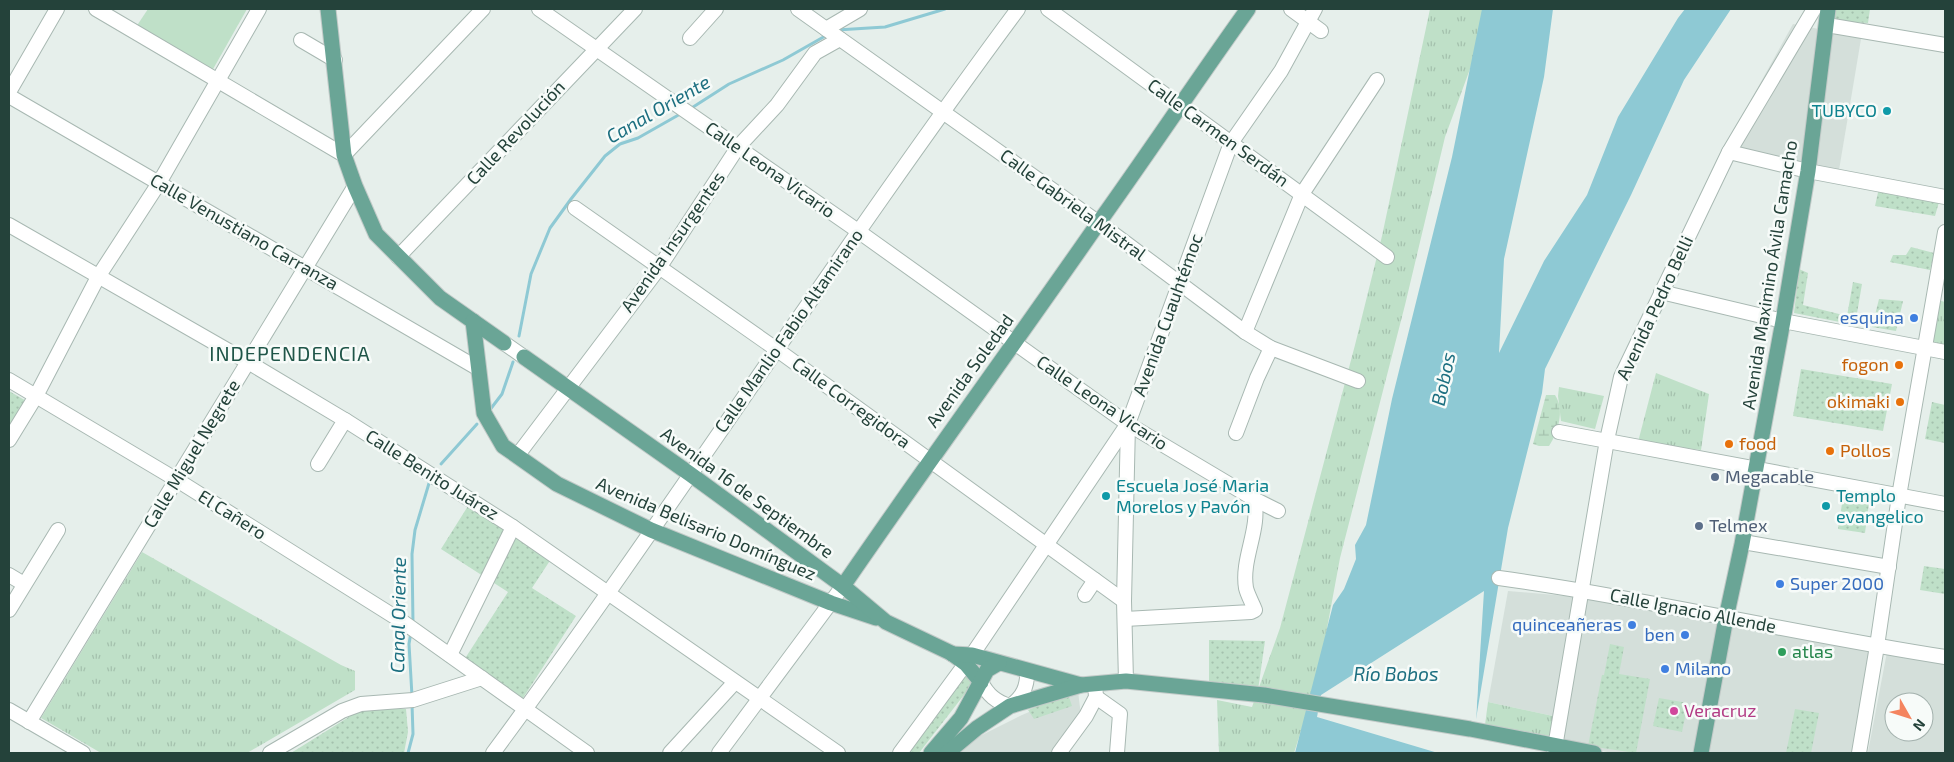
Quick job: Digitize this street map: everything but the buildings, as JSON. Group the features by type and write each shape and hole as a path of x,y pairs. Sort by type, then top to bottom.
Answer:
{"main road":[{"name":"Avenida Soledad","path":"842,586 1248,9"},
{"name":"Avenida Maximino Ávila Camacho","path":"1701,753 1783,321 1808,171 1828,9"},
{"path":"331,11 344,155 376,234 440,298 504,343"},
{"name":"Avenida Belisario Domínguez","path":"473,321 484,414 503,446 557,484 651,530 831,603 886,622"},
{"name":"Avenida 16 de Septiembre","path":"524,357 690,474 842,586 886,622 951,654 969,659 999,663 1091,689"},
{"name":"Avenida 16 de Septiembre","path":"969,659 981,682"},
{"path":"931,753 961,718 987,670 999,663"},
{"path":"947,753 977,728 1010,706 1126,680 1264,695 1470,729 1555,750 1594,753"}],"street":[{"path":"9,94 57,9"},
{"path":"96,9 344,155 483,9"},
{"path":"9,440 36,396 98,277 159,183 259,9"},
{"name":"Calle Leona Vicario","path":"539,9 858,231 1128,424 1254,499 1278,511"},
{"name":"Calle Revolución","path":"398,257 635,9"},
{"path":"690,38 716,9"},
{"name":"Calle Gabriela Mistral","path":"798,9 1099,223 1245,332 1271,348 1358,381"},
{"path":"826,29 860,9"},
{"name":"Calle Manlio Fabio Altamirano","path":"493,753 651,530 942,110 1018,9"},
{"name":"Calle Carmen Serdán","path":"1048,9 1180,104 1387,258"},
{"path":"1291,9 1321,31"},
{"name":"Avenida Cuauhtémoc","path":"1126,680 1126,619 1124,601 1128,424 1231,143 1281,71 1315,9"},
{"name":"Avenida Pedro Belli","path":"1555,750 1608,440 1621,377 1729,152 1814,9"},
{"path":"1827,24 1945,45"},
{"name":"Avenida Insurgentes","path":"517,456 659,268 738,147 777,105 816,52 840,39"},
{"path":"301,40 335,60"},
{"path":"1245,332 1302,194 1377,80"},
{"name":"Calle Venustiano Carranza","path":"9,94 479,369"},
{"path":"1729,152 1808,171 1945,197"},
{"name":"Calle Miguel Negrete","path":"29,722 355,186"},
{"name":"Calle Corregidora","path":"575,208 776,349 1124,601"},
{"name":"Calle Benito Juárez","path":"9,225 345,420 514,527 838,753"},
{"path":"1858,753 1877,646 1899,496 1945,232"},
{"path":"1661,292 1783,321 1945,352"},
{"path":"504,343 524,357"},
{"path":"1236,433 1257,378 1271,348"},
{"name":"El Cañero","path":"9,380 177,480 403,622 450,656"},
{"path":"318,464 345,420"},
{"path":"900,753 969,659 1128,424"},
{"path":"1559,432 1945,504"},
{"path":"1126,619 1251,612 1255,610 1248,598 1246,586 1247,564 1257,510 1254,499"},
{"path":"514,527 450,656 587,753"},
{"path":"9,610 58,530"},
{"path":"1742,544 1749,543 1889,567"},
{"path":"9,575 24,584"},
{"name":"Calle Ignacio Allende","path":"1500,578 1583,590 1877,646 1945,657"},
{"path":"1085,595 1095,580"},
{"name":"Avenida Soledad","path":"720,753 758,698 842,586"},
{"path":"981,682 992,698 1010,706 1026,687 1027,670"},
{"path":"270,753 342,711 361,704 407,701 482,678"},
{"path":"670,753 735,682"},
{"path":"1060,753 1086,716 1091,689"},
{"path":"1091,689 1120,714 1117,753"},
{"path":"9,710 83,753"}],"shaded area":[{"path":"1793,24 1824,30 1806,167 1723,150"},
{"path":"1829,27 1862,33 1838,176 1810,170"},
{"path":"1508,591 1578,597 1553,716 1488,702"},
{"path":"1584,594 1722,620 1697,753 1613,753 1557,743"},
{"path":"1729,623 1872,649 1855,753 1703,753"},
{"path":"1887,652 1945,662 1945,753 1868,752"},
{"path":"1078,691 1081,716 1054,753 958,753 970,741 1022,715"}],"green space":[{"path":"148,9 247,9 212,71 136,27"},
{"path":"1430,9 1492,9 1445,137 1405,305 1340,558 1318,677 1294,753 1219,753 1217,700 1252,707 1280,628 1382,236"},
{"path":"1832,9 1870,9 1868,23 1832,21"},
{"path":"1879,188 1939,202 1935,216 1875,206"},
{"path":"1911,247 1934,253 1930,270 1890,262 1893,255 1906,255"},
{"path":"1799,269 1808,273 1803,305 1847,316 1853,282 1862,284 1855,325 1794,313"},
{"path":"1879,299 1903,301 1896,331 1872,327"},
{"path":"1938,300 1945,302 1945,348 1929,345"},
{"path":"1801,369 1892,384 1883,431 1793,416"},
{"path":"1656,373 1709,394 1701,450 1638,442"},
{"path":"1559,387 1604,396 1595,429 1561,421 1558,396"},
{"path":"9,391 28,402 9,434"},
{"path":"1546,395 1555,395 1560,407 1560,414 1555,434 1549,446 1539,446 1533,444"},
{"path":"1932,402 1945,405 1945,443 1925,439"},
{"path":"1844,491 1870,495 1865,533 1838,529"},
{"path":"468,506 551,559 532,588 576,616 523,698 464,660 508,592 441,549"},
{"path":"142,552 341,665 355,671 355,690 247,753 101,753 41,718"},
{"path":"1924,566 1945,569 1945,594 1920,590"},
{"path":"1209,640 1265,641 1258,690 1209,684"},
{"path":"1610,644 1624,647 1619,674 1650,679 1636,753 1588,746"},
{"path":"965,671 974,682 919,753 900,753"},
{"path":"1068,694 1072,706 1034,719 1028,710"},
{"path":"1659,698 1688,703 1682,732 1653,726"},
{"path":"1488,702 1553,716 1550,736 1485,725"},
{"path":"406,709 408,732 404,753 291,753 360,710"},
{"path":"1795,709 1819,713 1811,753 1786,753"}],"water":[{"name":"Río Bobos","path":"1482,9 1553,9 1544,77 1504,259 1499,353 1544,261 1587,195 1618,117 1678,18 1685,9 1731,9 1684,80 1631,195 1545,369 1542,393 1508,528 1476,719 1482,608 1467,753 1295,753 1333,605 1344,589 1356,559 1355,545 1366,525 1392,399 1452,157"}],"pier":[{"path":"1484,591 1476,719 1475,722 1473,720 1474,707 1471,739 1473,738 1468,753 1438,753 1317,717 1321,695"}],"waterway":[{"name":"Canal Oriente","path":"837,30 885,27 945,9"},
{"name":"Canal Oriente","path":"690,109 729,84 783,60 827,35"},
{"name":"Canal Oriente","path":"519,336 531,274 550,228 571,199 605,156 620,144 638,138 682,113"},
{"name":"Canal Oriente","path":"489,411 502,394 513,362"},
{"name":"Canal Oriente","path":"441,464 477,424"},
{"name":"Canal Oriente","path":"413,624 412,554 415,530 430,480"},
{"name":"Canal Oriente","path":"411,632 409,644 412,696"},
{"name":"Canal Oriente","path":"408,753 413,734 412,704"}],"place":[{"name":"TUBYCO","path":"1887,111"},
{"name":"esquina","path":"1914,318"},
{"name":"fogon","path":"1899,365"},
{"name":"okimaki","path":"1900,402"},
{"name":"food","path":"1729,444"},
{"name":"Pollos","path":"1830,451"},
{"name":"Megacable","path":"1715,477"},
{"name":"Escuela José Maria Morelos y Pavón","path":"1106,496"},
{"name":"Templo evangelico","path":"1826,506"},
{"name":"Telmex","path":"1699,526"},
{"name":"Super 2000","path":"1780,584"},
{"name":"quinceañeras","path":"1632,625"},
{"name":"ben","path":"1685,635"},
{"name":"atlas","path":"1782,652"},
{"name":"Milano","path":"1665,669"},
{"name":"Veracruz","path":"1674,711"}],"district":[{"name":"INDEPENDENCIA","path":"290,354"}],"water label":[{"name":"Bobos","path":"1443,379"}]}
